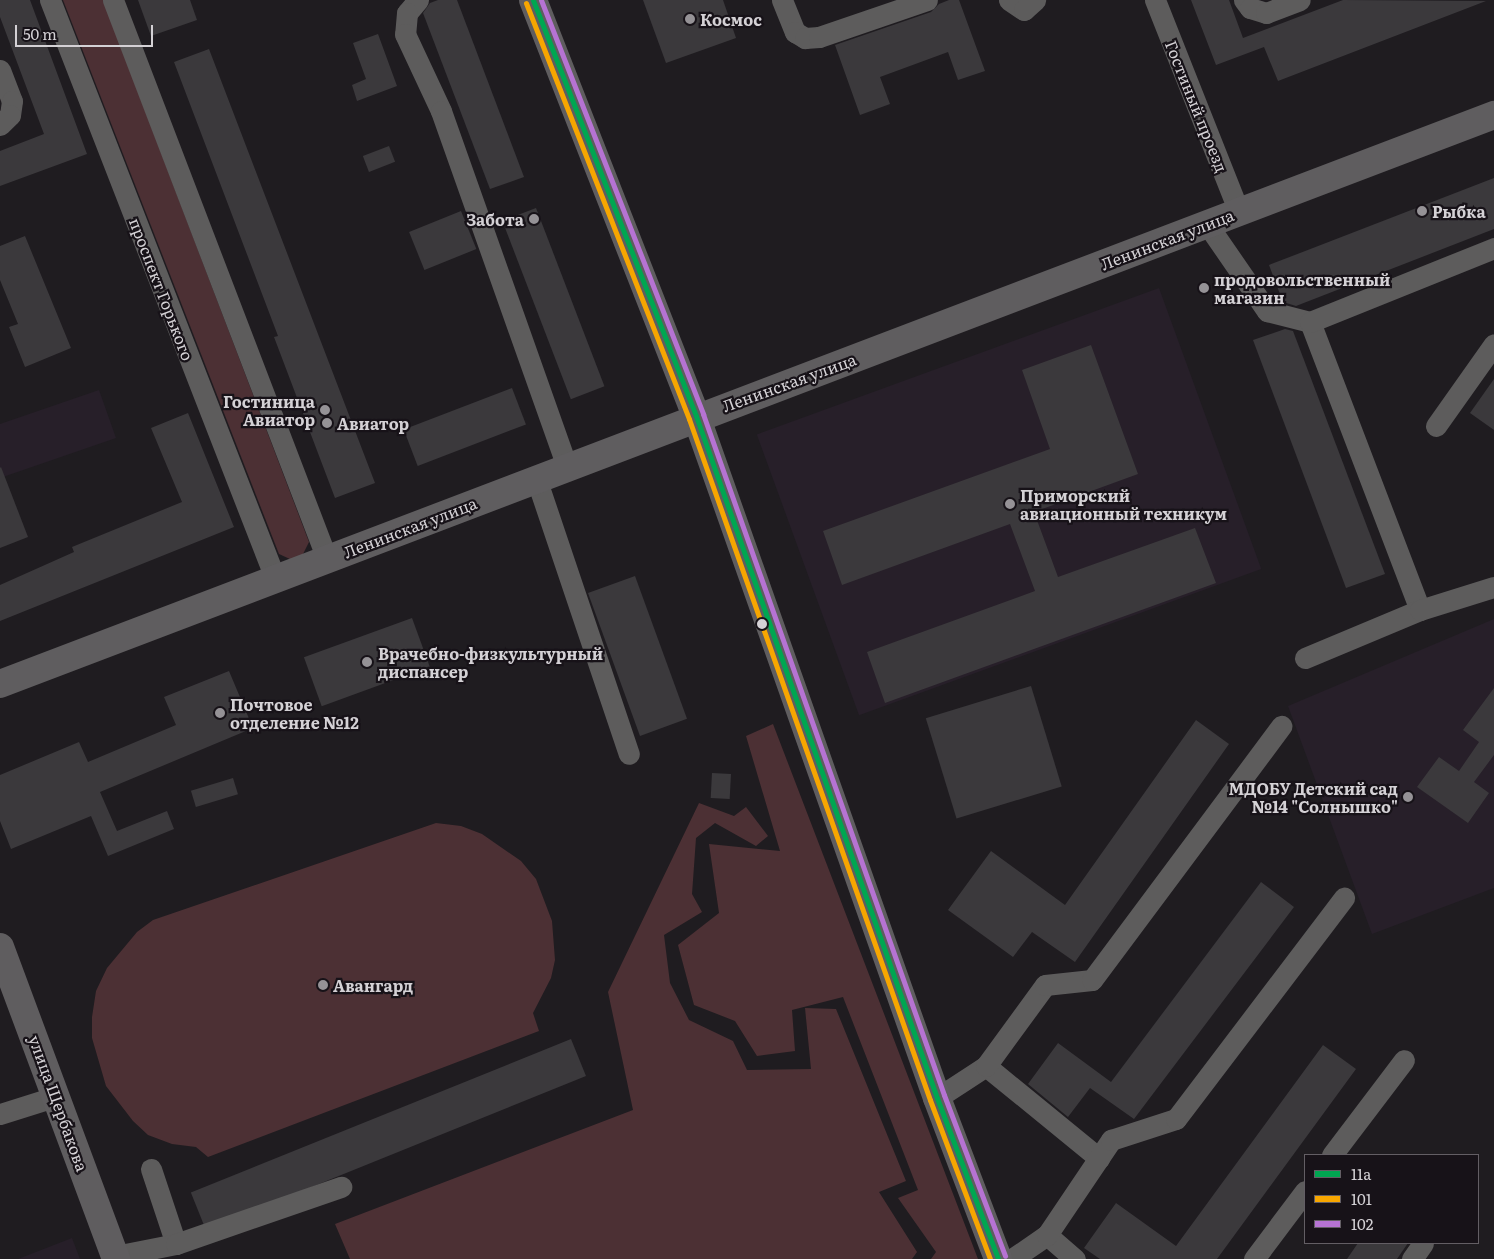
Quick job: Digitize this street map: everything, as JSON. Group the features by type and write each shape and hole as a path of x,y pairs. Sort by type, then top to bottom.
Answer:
{"main road":[{"path":"533,0 696,416 936,1098 998,1259"},
{"name":"Ленинская улица","path":"0,684 696,416 932,330 1207,224 1492,119"},
{"name":"улица Щербакова","path":"0,947 116,1258"}],"street":[{"name":"проспект Горького","path":"50,0 275,578"},
{"path":"113,0 327,559"},
{"path":"418,0 407,13 405,34 441,111 567,467"},
{"path":"782,0 795,32 805,38 819,37 927,0"},
{"path":"1009,0 1024,10 1035,0"},
{"name":"Гостиный проезд","path":"1155,0 1239,212"},
{"path":"1244,0 1250,8 1266,13 1300,0"},
{"path":"0,70 12,102 10,115 0,125"},
{"path":"1207,224 1267,310 1310,322 1494,248"},
{"path":"1310,322 1420,610"},
{"path":"1436,426 1494,344"},
{"path":"536,478 629,754"},
{"path":"1305,658 1420,610 1494,587"},
{"path":"936,1098 986,1066 1045,984 1092,980 1281,726"},
{"path":"1012,1259 1047,1235 1111,1140 1176,1119 1344,898"},
{"path":"1333,1154 1404,1060"},
{"path":"986,1066 1099,1158"},
{"path":"0,1114 57,1096"},
{"path":"151,1169 176,1244"},
{"path":"116,1258 176,1244 341,1187"},
{"path":"1254,1259 1304,1192"},
{"path":"1047,1235 1075,1259"},
{"path":"1412,1259 1422,1244"}],"shaded area":[{"path":"63,0 103,0 309,542 302,556 292,560 279,554"},
{"name":"Приморский авиационный техникум","path":"1159,288 1261,569 859,715 757,434"},
{"path":"99,390 116,438 0,478 0,424"},
{"name":"МДОБУ Детский сад №14 \"Солнышко\"","path":"1494,619 1494,888 1372,934 1288,706"},
{"path":"773,724 978,1259 931,1259 936,1252 898,1198 918,1190 843,997 792,1010 795,1051 757,1056 735,1021 694,1005 678,945 719,913 709,844 780,851 746,736"},
{"path":"699,803 734,816 746,807 768,836 756,846 715,823 696,838 692,894 702,912 664,935 670,983 689,1020 733,1041 747,1070 811,1069 805,1008 836,1009 906,1181 879,1192 917,1252 912,1259 350,1259 335,1224 633,1110 608,992"},
{"name":"Авангард","path":"436,823 461,826 482,834 521,861 536,879 552,921 555,960 551,978 533,1013 539,1031 208,1157 196,1147 172,1144 148,1135 133,1121 106,1086 92,1038 92,1017 96,991 107,968 137,932 153,920"},
{"path":"72,1238 80,1259 18,1259"}],"building":[{"path":"0,0 30,0 87,154 0,186 0,151 44,134 0,17"},
{"path":"138,0 190,0 197,20 151,36"},
{"path":"438,0 457,0 524,177 490,189 423,13 430,3"},
{"name":"Космос","path":"643,0 723,0 736,38 666,63"},
{"path":"949,0 959,0 985,71 958,80 948,52 880,77 890,104 860,115 835,45 931,12 939,4"},
{"path":"1191,0 1229,0 1243,38 1343,0 1486,1 1278,81 1264,47 1216,65"},
{"path":"378,34 397,86 357,101 352,85 366,79 353,43"},
{"path":"209,49 375,483 335,498 274,337 278,336 174,62"},
{"path":"389,146 395,162 369,172 363,156"},
{"path":"1494,178 1494,229 1296,306 1283,302 1269,265"},
{"path":"536,208 604,386 571,399 502,221"},
{"path":"461,211 476,249 424,270 409,232"},
{"path":"25,236 71,348 25,367 9,327 18,324 0,280 0,246"},
{"path":"1285,329 1293,331 1385,574 1346,588 1253,340"},
{"path":"1091,345 1138,474 1034,512 1058,577 1195,528 1216,583 885,703 867,652 1035,591 1010,524 842,585 823,531 1050,449 1022,370"},
{"path":"1494,379 1494,430 1470,413"},
{"path":"512,388 526,424 418,466 404,430"},
{"path":"188,413 234,527 0,621 0,585 74,552 72,547 182,502 151,428"},
{"path":"0,468 28,537 0,548"},
{"path":"635,576 687,719 640,736 588,593"},
{"name":"Врачебно-физкультурный диспансер","path":"412,618 430,667 322,706 304,657"},
{"path":"229,671 253,728 100,792 117,831 167,811 174,829 108,856 91,816 11,849 0,821 0,775 79,742 88,762 176,725 164,697"},
{"path":"1031,686 1062,786 957,819 926,718"},
{"path":"1494,688 1494,755 1474,782 1489,793 1468,823 1417,787 1439,757 1459,771 1479,742 1463,730"},
{"path":"1196,720 1229,744 1075,962 1032,932 1013,957 948,910 991,851 1065,905"},
{"path":"712,773 731,774 730,799 711,798"},
{"path":"233,778 238,794 196,807 191,791"},
{"path":"1261,882 1294,907 1134,1119 1090,1088 1068,1117 1028,1084 1058,1043 1111,1082"},
{"path":"571,1039 586,1076 206,1230 191,1193"},
{"path":"1323,1045 1356,1069 1217,1259 1100,1259 1084,1248 1116,1203 1176,1246"},
{"path":"1357,1244 1407,1244 1397,1259 1347,1259"}],"transit line":[{"name":"11а","path":"533,0 696,416 937,1098 998,1259"},
{"name":"102","path":"541,0 703,414 944,1095 1005,1256"},
{"name":"101","path":"526,3 689,419 930,1100 990,1259"}],"place":[{"name":"Космос","path":"690,19"},
{"name":"Рыбка","path":"1422,211"},
{"name":"Забота","path":"534,219"},
{"name":"продовольственный магазин","path":"1204,288"},
{"name":"Гостиница Авиатор","path":"325,410"},
{"name":"Авиатор","path":"327,423"},
{"name":"Приморский авиационный техникум","path":"1010,504"},
{"name":"Врачебно-физкультурный диспансер","path":"367,662"},
{"name":"Почтовое отделение №12","path":"220,713"},
{"name":"МДОБУ Детский сад №14 \"Солнышко\"","path":"1408,797"},
{"name":"Авангард","path":"323,985"}]}
